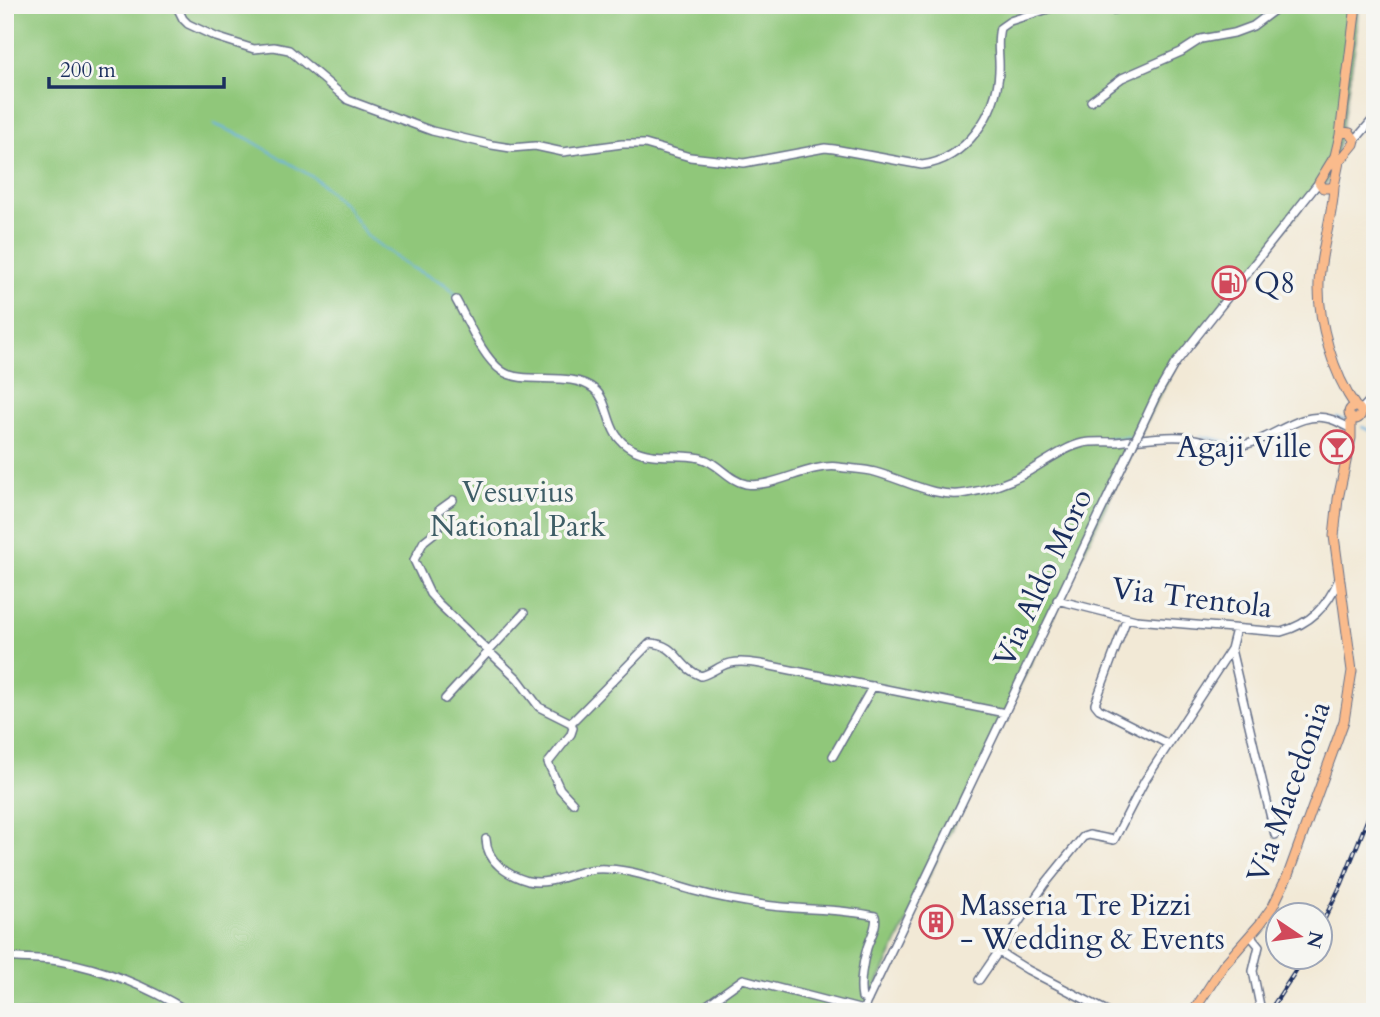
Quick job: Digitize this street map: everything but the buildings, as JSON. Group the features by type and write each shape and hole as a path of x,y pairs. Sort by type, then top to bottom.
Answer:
{"main road":[{"path":"1325,186 1339,162 1348,135 1342,120 1356,5"},
{"path":"1348,135 1335,156 1325,186 1331,202 1319,282 1321,313 1328,344 1339,384 1354,419"},
{"name":"Via Macedonia","path":"1193,1012 1223,966 1273,905 1288,875 1344,721 1352,671 1334,536 1354,419"}],"street":[{"path":"176,5 188,24 216,37 254,50 274,47 289,50 348,100 424,129 492,145 511,148 535,146 563,152 622,144 645,144 690,157 744,163 825,148 922,165 932,164 965,143 976,133 991,110 995,101 999,71 997,48 1000,28 1010,21 1030,17 1061,5"},
{"path":"1094,5 1113,10 1138,5"},
{"path":"1091,101 1122,78 1181,52 1201,39 1234,33 1253,26 1281,5"},
{"path":"1348,135 1364,130 1375,117"},
{"name":"Via Aldo Moro","path":"863,1011 1057,600 1174,365 1311,193 1325,186"},
{"path":"456,300 485,351 502,372 515,376 584,383 595,389 602,398 612,428 623,443 632,449 654,455 702,458 746,484 765,483 812,470 839,467 846,470 872,471 928,490 964,494 1012,481 1082,443 1181,437 1238,446 1265,439 1297,422 1319,418 1354,419 1375,395"},
{"path":"453,500 439,510 438,530 424,541 414,560 430,594 518,680 539,707 571,723 571,733 548,763 560,789 573,803"},
{"name":"Via Trentola","path":"1057,600 1127,618 1281,632 1300,627 1313,618 1339,579"},
{"path":"445,699 524,613"},
{"path":"1127,618 1095,704 1099,709 1168,744"},
{"path":"979,980 1045,884 1083,837 1089,835 1114,840 1144,782 1231,649 1236,629"},
{"path":"571,723 650,643 666,645 691,670 701,676 723,665 738,662 761,664 1005,713"},
{"path":"1231,649 1275,835"},
{"path":"833,756 873,686"},
{"path":"486,839 486,850 498,865 515,876 530,881 547,882 606,869 645,874 694,891 755,904 841,910 875,916 876,922 866,950 861,991 862,998 868,1000"},
{"path":"1250,935 1259,946 1253,971 1261,1011"},
{"path":"999,953 1110,1012"},
{"path":"5,957 59,961 89,968 151,990 189,1012"},
{"path":"697,1012 743,979 863,1011"}],"green space":[{"name":"Vesuvius National Park","path":"5,5 1358,5 1356,39 1339,143 1328,182 1310,197 1177,364 1150,413 864,1012 5,1012"}],"waterway":[{"path":"214,124 247,138 316,179 345,206 368,237 410,267 445,284 454,292 456,298"},
{"path":"600,403 608,424"},
{"path":"1337,418 1345,420"},
{"path":"1362,427 1375,433"},
{"path":"1200,436 1229,442"},
{"path":"1109,438 1128,437"}],"railway":[{"path":"1333,902 1375,801"},
{"path":"1269,1012 1295,972"}],"place":[{"name":"Q8","path":"1229,283"},
{"name":"Agaji Ville","path":"1337,447"},
{"name":"Masseria Tre Pizzi - Wedding & Events","path":"936,922"}]}
